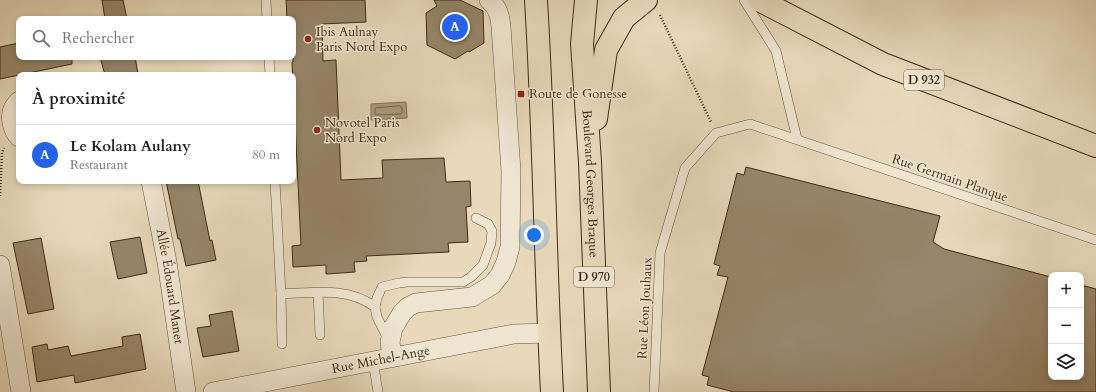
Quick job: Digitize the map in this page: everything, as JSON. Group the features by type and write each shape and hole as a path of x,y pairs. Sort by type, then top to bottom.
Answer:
{"main road":[{"path":"536,0 552,392"},
{"name":"Boulevard Georges Braque","path":"586,0 582,44 590,162 599,392"},
{"name":"D 932","path":"759,0 883,64 1096,146"},
{"path":"590,162 606,50 624,18 653,7"}],"street":[{"path":"391,350 393,328 402,313 408,307 416,303 472,297 492,285 500,275 506,262 510,247 511,171 500,18 497,8 489,0"},
{"path":"16,104 12,109 12,123 16,133"},
{"name":"Allée Édouard Manet","path":"152,184 167,262 186,392"},
{"path":"0,269 21,392"},
{"name":"Rue Michel-Ange","path":"213,392 264,387 372,361 391,350 514,334 549,333"}],"lane":[{"path":"266,0 267,16"},
{"path":"744,0 776,51 796,139"},
{"path":"269,60 270,72"},
{"path":"716,133 750,124 796,139"},
{"name":"Rue Léon Jouhaux","path":"654,392 660,254 685,168 716,133"},
{"name":"Rue Germain Planque","path":"796,139 1096,240"},
{"path":"275,184 282,344"},
{"path":"391,350 377,317 375,307 382,287 407,282 463,282 471,277 483,265 491,243 492,231 488,224 476,218"},
{"path":"281,294 336,292 366,300 375,307"},
{"path":"318,293 320,335"},
{"path":"372,361 378,392"}],"path":[{"path":"653,7 716,133"},
{"path":"0,196 2,153 6,144 16,137"}],"water":[{"path":"406,102 407,118 371,120 371,104"}],"building":[{"path":"102,0 123,0 126,16 105,16"},
{"path":"286,0 365,0 366,22 322,24 323,61 336,60 341,180 383,178 382,160 444,158 446,182 470,181 471,206 466,207 468,242 448,243 449,252 366,256 367,261 354,262 355,272 326,274 326,265 293,267 292,246 301,245 296,143 296,72 292,72 292,62 293,60 296,60 296,16 287,16"},
{"path":"434,0 460,0 483,11 484,43 455,59 427,45 426,13 437,6"},
{"path":"16,44 16,60 72,60 72,64 34,72 16,72 16,76 0,79 0,47"},
{"path":"101,60 136,60 138,72 104,72"},
{"path":"746,167 940,216 933,242 944,249 1048,276 1048,380 1084,380 1084,286 1096,289 1096,392 734,392 707,385 709,377 702,375 728,277 717,275 720,266 714,264 737,173 744,175"},
{"path":"167,184 199,184 210,241 212,240 216,260 186,266 180,239 178,239"},
{"path":"140,237 147,273 118,279 110,242"},
{"path":"41,238 54,309 28,314 13,243"},
{"path":"232,311 239,351 203,357 197,328 211,326 209,315"},
{"path":"140,334 146,369 75,383 74,375 37,382 32,347 47,344 48,350 68,346 71,356 123,346 122,337"}],"place":[{"name":"Le Kolam Aulany","path":"455,27"},
{"name":"Ibis Aulnay Paris Nord Expo","path":"308,39"},
{"name":"Route de Gonesse","path":"521,94"},
{"name":"Novotel Paris Nord Expo","path":"317,130"}]}
